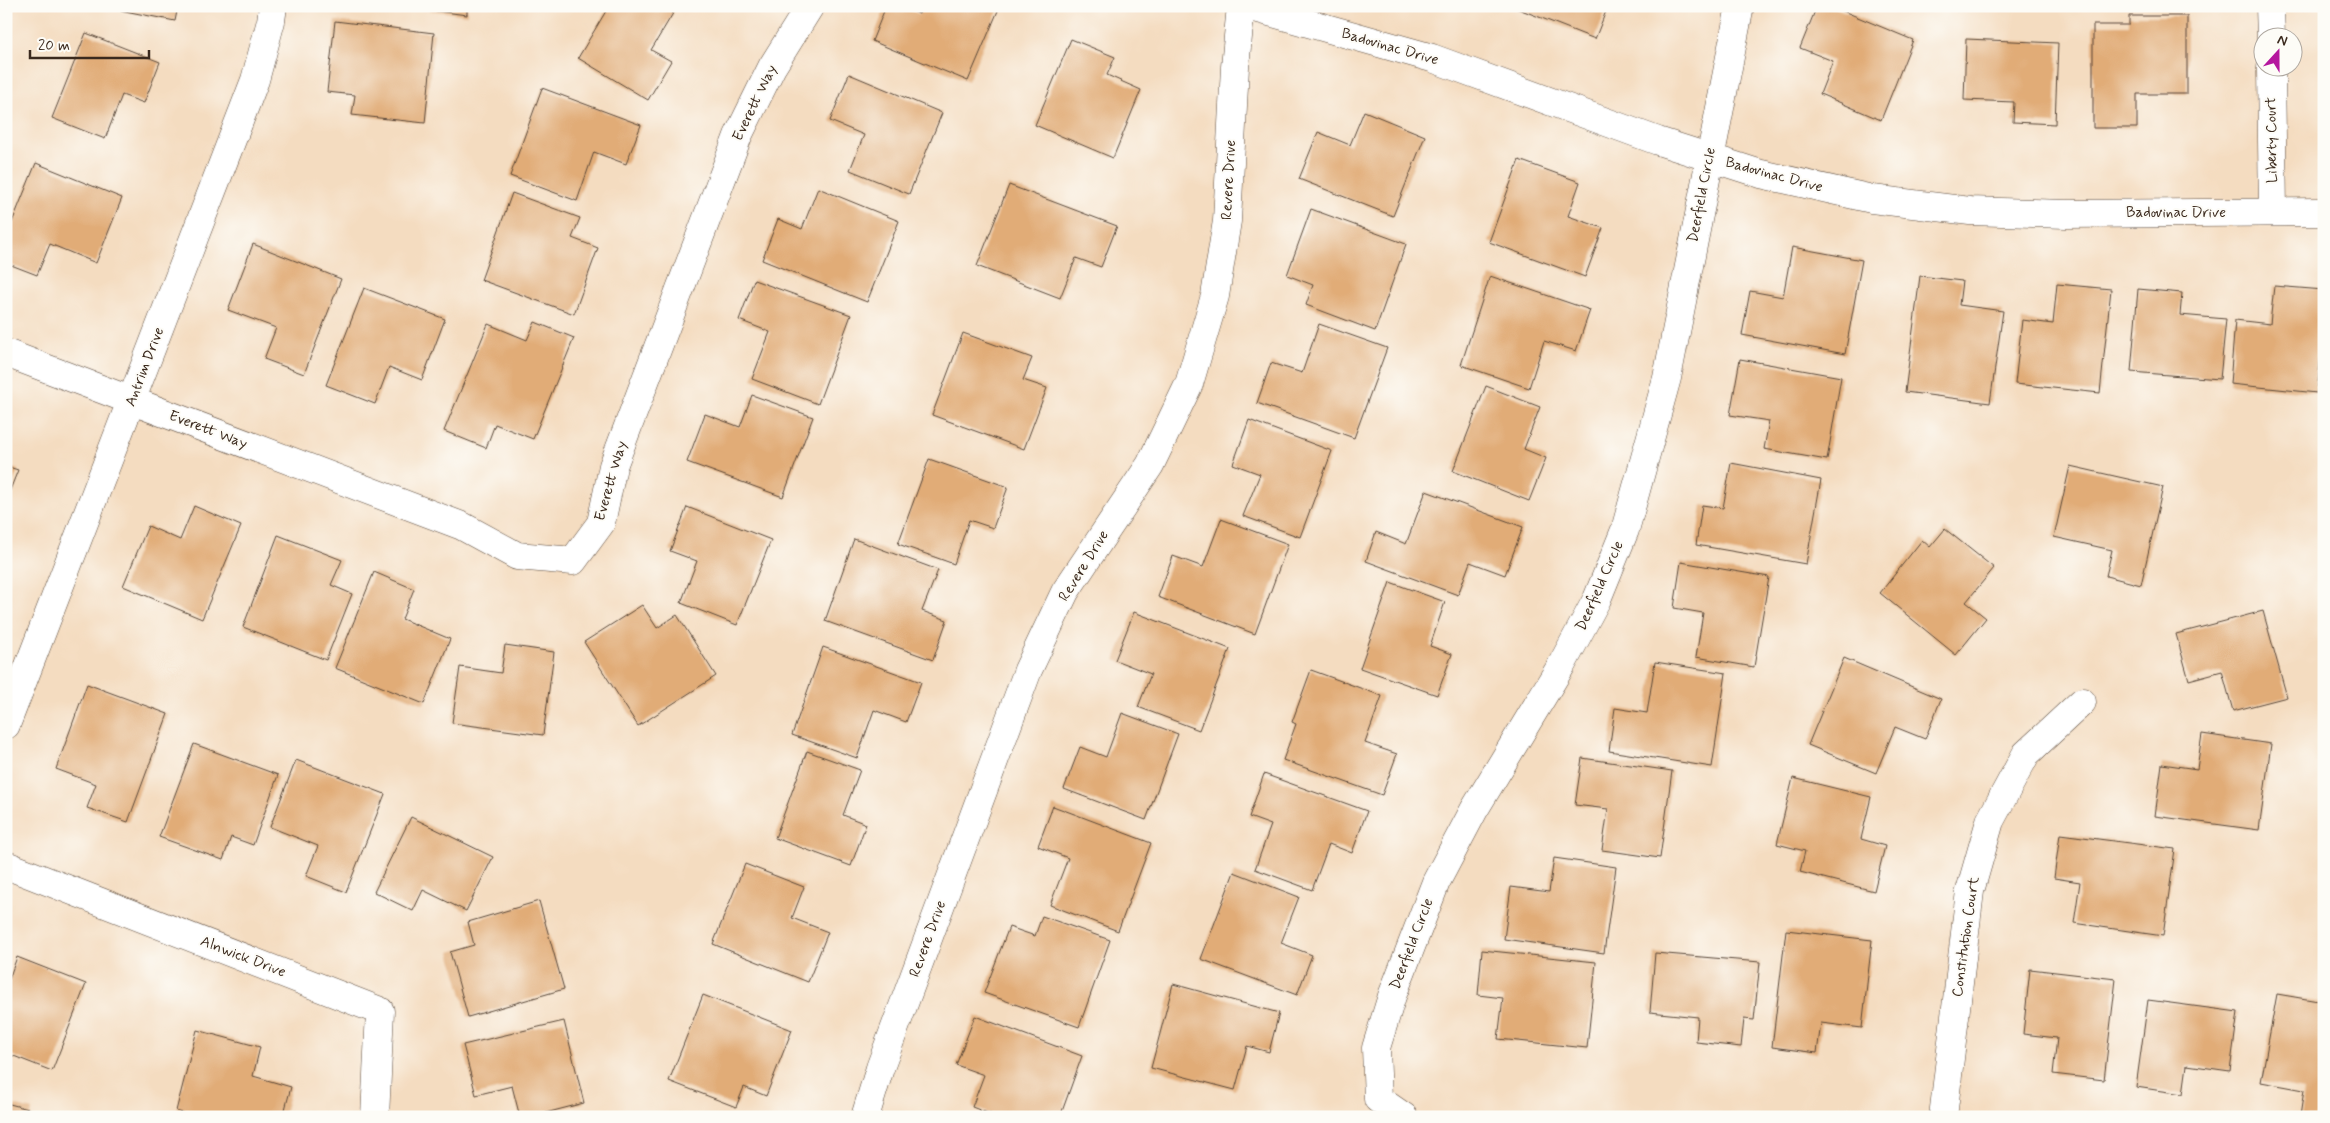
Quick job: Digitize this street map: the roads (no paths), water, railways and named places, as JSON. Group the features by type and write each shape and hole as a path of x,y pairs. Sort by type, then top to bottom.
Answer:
{"street":[{"name":"Antrim Drive","path":"6,725 255,80 271,21 272,6"},
{"name":"Everett Way","path":"6,353 462,526 517,556 573,561 601,523 613,466 738,136 772,67 810,6"},
{"name":"Revere Drive","path":"865,1117 880,1068 1028,670 1065,592 1150,465 1189,384 1215,296 1227,221 1235,67 1241,6"},
{"name":"Badovinac Drive","path":"1248,6 1432,58 1658,142 1709,158 1761,174 1872,199 1970,211 2066,214 2324,212"},
{"name":"Deerfield Circle","path":"1404,1117 1378,1099 1376,1048 1392,996 1436,882 1474,810 1562,666 1597,599 1625,530 1666,378 1740,6"},
{"path":"2270,6 2271,28"},
{"name":"Liberty Court","path":"2271,78 2273,212"},
{"name":"Constitution Court","path":"1943,1117 1970,891 1990,821 2026,754 2082,702"},
{"name":"Alnwick Drive","path":"6,865 380,1011 375,1117"}]}
